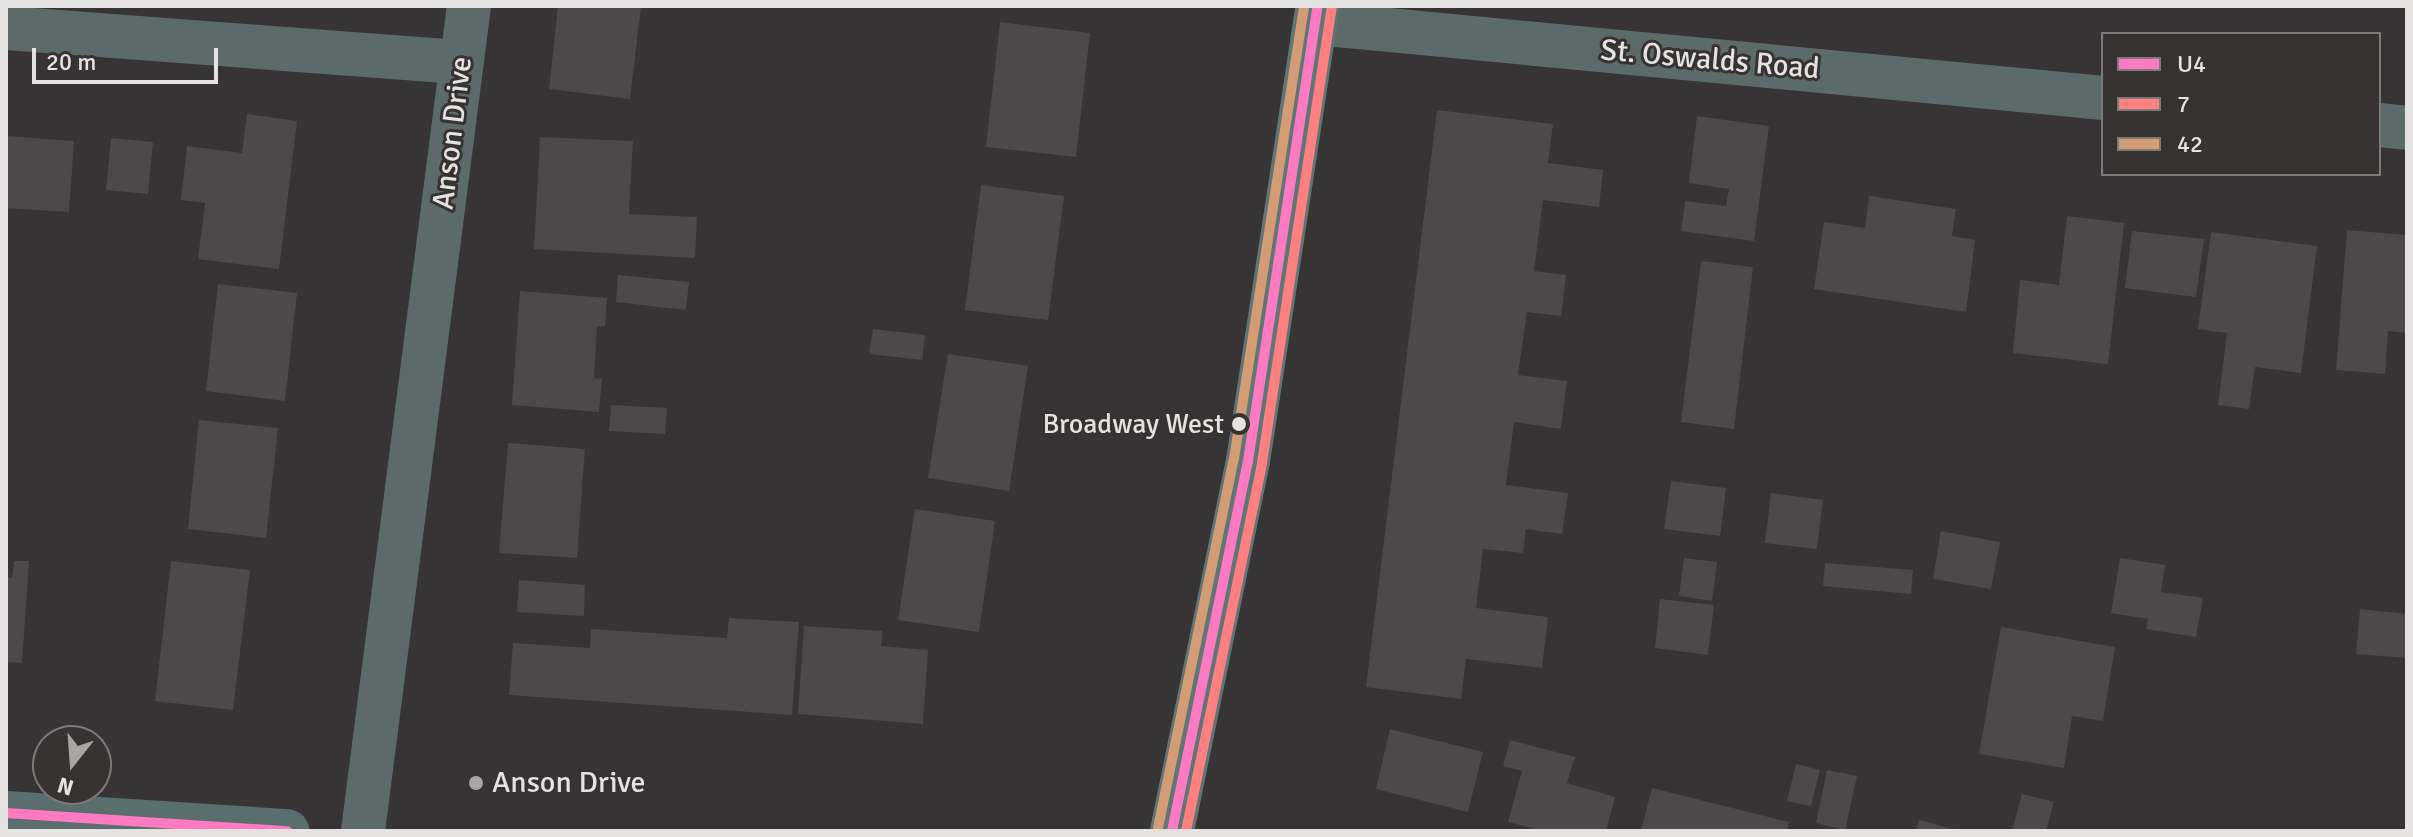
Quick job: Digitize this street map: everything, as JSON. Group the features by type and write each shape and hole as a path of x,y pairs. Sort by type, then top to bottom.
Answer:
{"main road":[{"path":"1172,831 1248,461 1317,14"}],"street":[{"name":"Anson Drive","path":"363,831 469,6"},
{"name":"St. Oswalds Road","path":"1317,14 2101,98"},
{"path":"6,28 462,62"},
{"path":"2381,125 2407,128"},
{"path":"6,813 287,831"}],"building":[{"path":"558,6 641,6 630,99 549,89"},
{"path":"1000,22 1090,33 1076,157 986,147"},
{"path":"1437,110 1553,124 1548,163 1603,170 1599,207 1543,200 1534,271 1566,275 1561,316 1527,312 1518,375 1567,381 1561,429 1514,422 1506,485 1568,493 1562,534 1526,529 1523,553 1483,549 1476,608 1548,617 1542,668 1466,659 1461,699 1366,687"},
{"path":"247,114 297,121 279,269 198,259 205,203 181,200 187,146 242,153"},
{"path":"1697,116 1769,126 1754,241 1681,231 1685,201 1726,206 1729,189 1689,183"},
{"path":"6,136 74,141 69,212 6,208"},
{"path":"540,137 633,141 629,214 697,217 695,258 534,249"},
{"path":"111,138 153,142 148,194 106,190"},
{"path":"981,185 1064,196 1048,320 965,310"},
{"path":"1869,196 1956,209 1952,236 1975,240 1966,312 1814,289 1824,222 1865,228"},
{"path":"2067,216 2124,223 2108,364 2013,353 2020,280 2059,285"},
{"path":"2347,230 2407,235 2407,333 2388,331 2385,374 2336,370"},
{"path":"2132,231 2204,239 2196,297 2125,288"},
{"path":"2211,232 2317,246 2301,373 2255,367 2249,409 2218,405 2227,333 2198,329"},
{"path":"1701,261 1753,267 1734,429 1681,422"},
{"path":"618,275 689,282 686,310 616,302"},
{"path":"218,284 297,293 285,401 206,391"},
{"path":"520,291 607,298 605,326 597,326 594,378 602,379 599,412 512,405"},
{"path":"873,329 925,335 922,360 869,354"},
{"path":"948,354 1028,366 1009,491 928,478"},
{"path":"611,405 667,408 665,434 609,431"},
{"path":"199,420 278,428 266,538 188,529"},
{"path":"508,443 585,449 577,558 499,553"},
{"path":"1671,481 1726,488 1720,536 1664,529"},
{"path":"1771,493 1823,500 1817,549 1765,543"},
{"path":"915,509 995,521 979,632 898,620"},
{"path":"1941,531 2000,542 1991,589 1933,579"},
{"path":"1684,558 1717,562 1712,601 1679,596"},
{"path":"2120,558 2165,565 2161,592 2203,598 2196,637 2146,629 2148,619 2111,613"},
{"path":"14,561 29,561 22,663 6,662 6,577 12,578"},
{"path":"171,561 250,570 233,710 155,701"},
{"path":"1825,563 1913,570 1911,594 1823,586"},
{"path":"519,580 585,585 584,616 517,612"},
{"path":"1660,599 1714,605 1708,655 1655,648"},
{"path":"2360,609 2407,614 2407,658 2356,654"},
{"path":"729,618 799,622 792,715 509,695 513,643 590,648 591,629 727,638"},
{"path":"804,626 882,631 881,646 928,650 923,724 798,714"},
{"path":"2001,627 2115,647 2103,721 2072,716 2064,768 1979,754"},
{"path":"1390,729 1483,752 1468,812 1376,789"},
{"path":"1510,740 1575,757 1567,783 1615,797 1606,831 1542,831 1508,822 1522,771 1503,766"},
{"path":"1796,764 1820,770 1811,806 1787,801"},
{"path":"1827,770 1857,776 1845,830 1816,823"},
{"path":"1652,788 1789,822 1787,831 1641,831"},
{"path":"2022,794 2054,802 2046,831 2012,831"},
{"path":"1919,820 1957,830 1957,831 1916,831"}],"transit line":[{"name":"42","path":"1158,828 1234,459 1304,6"},
{"name":"U4","path":"1172,831 1248,461 1318,6"},
{"name":"7","path":"1186,831 1262,463 1332,8"},
{"name":"U4","path":"6,813 287,831"}],"place":[{"name":"Broadway West","path":"1239,424"},
{"name":"Anson Drive","path":"476,783"}]}
